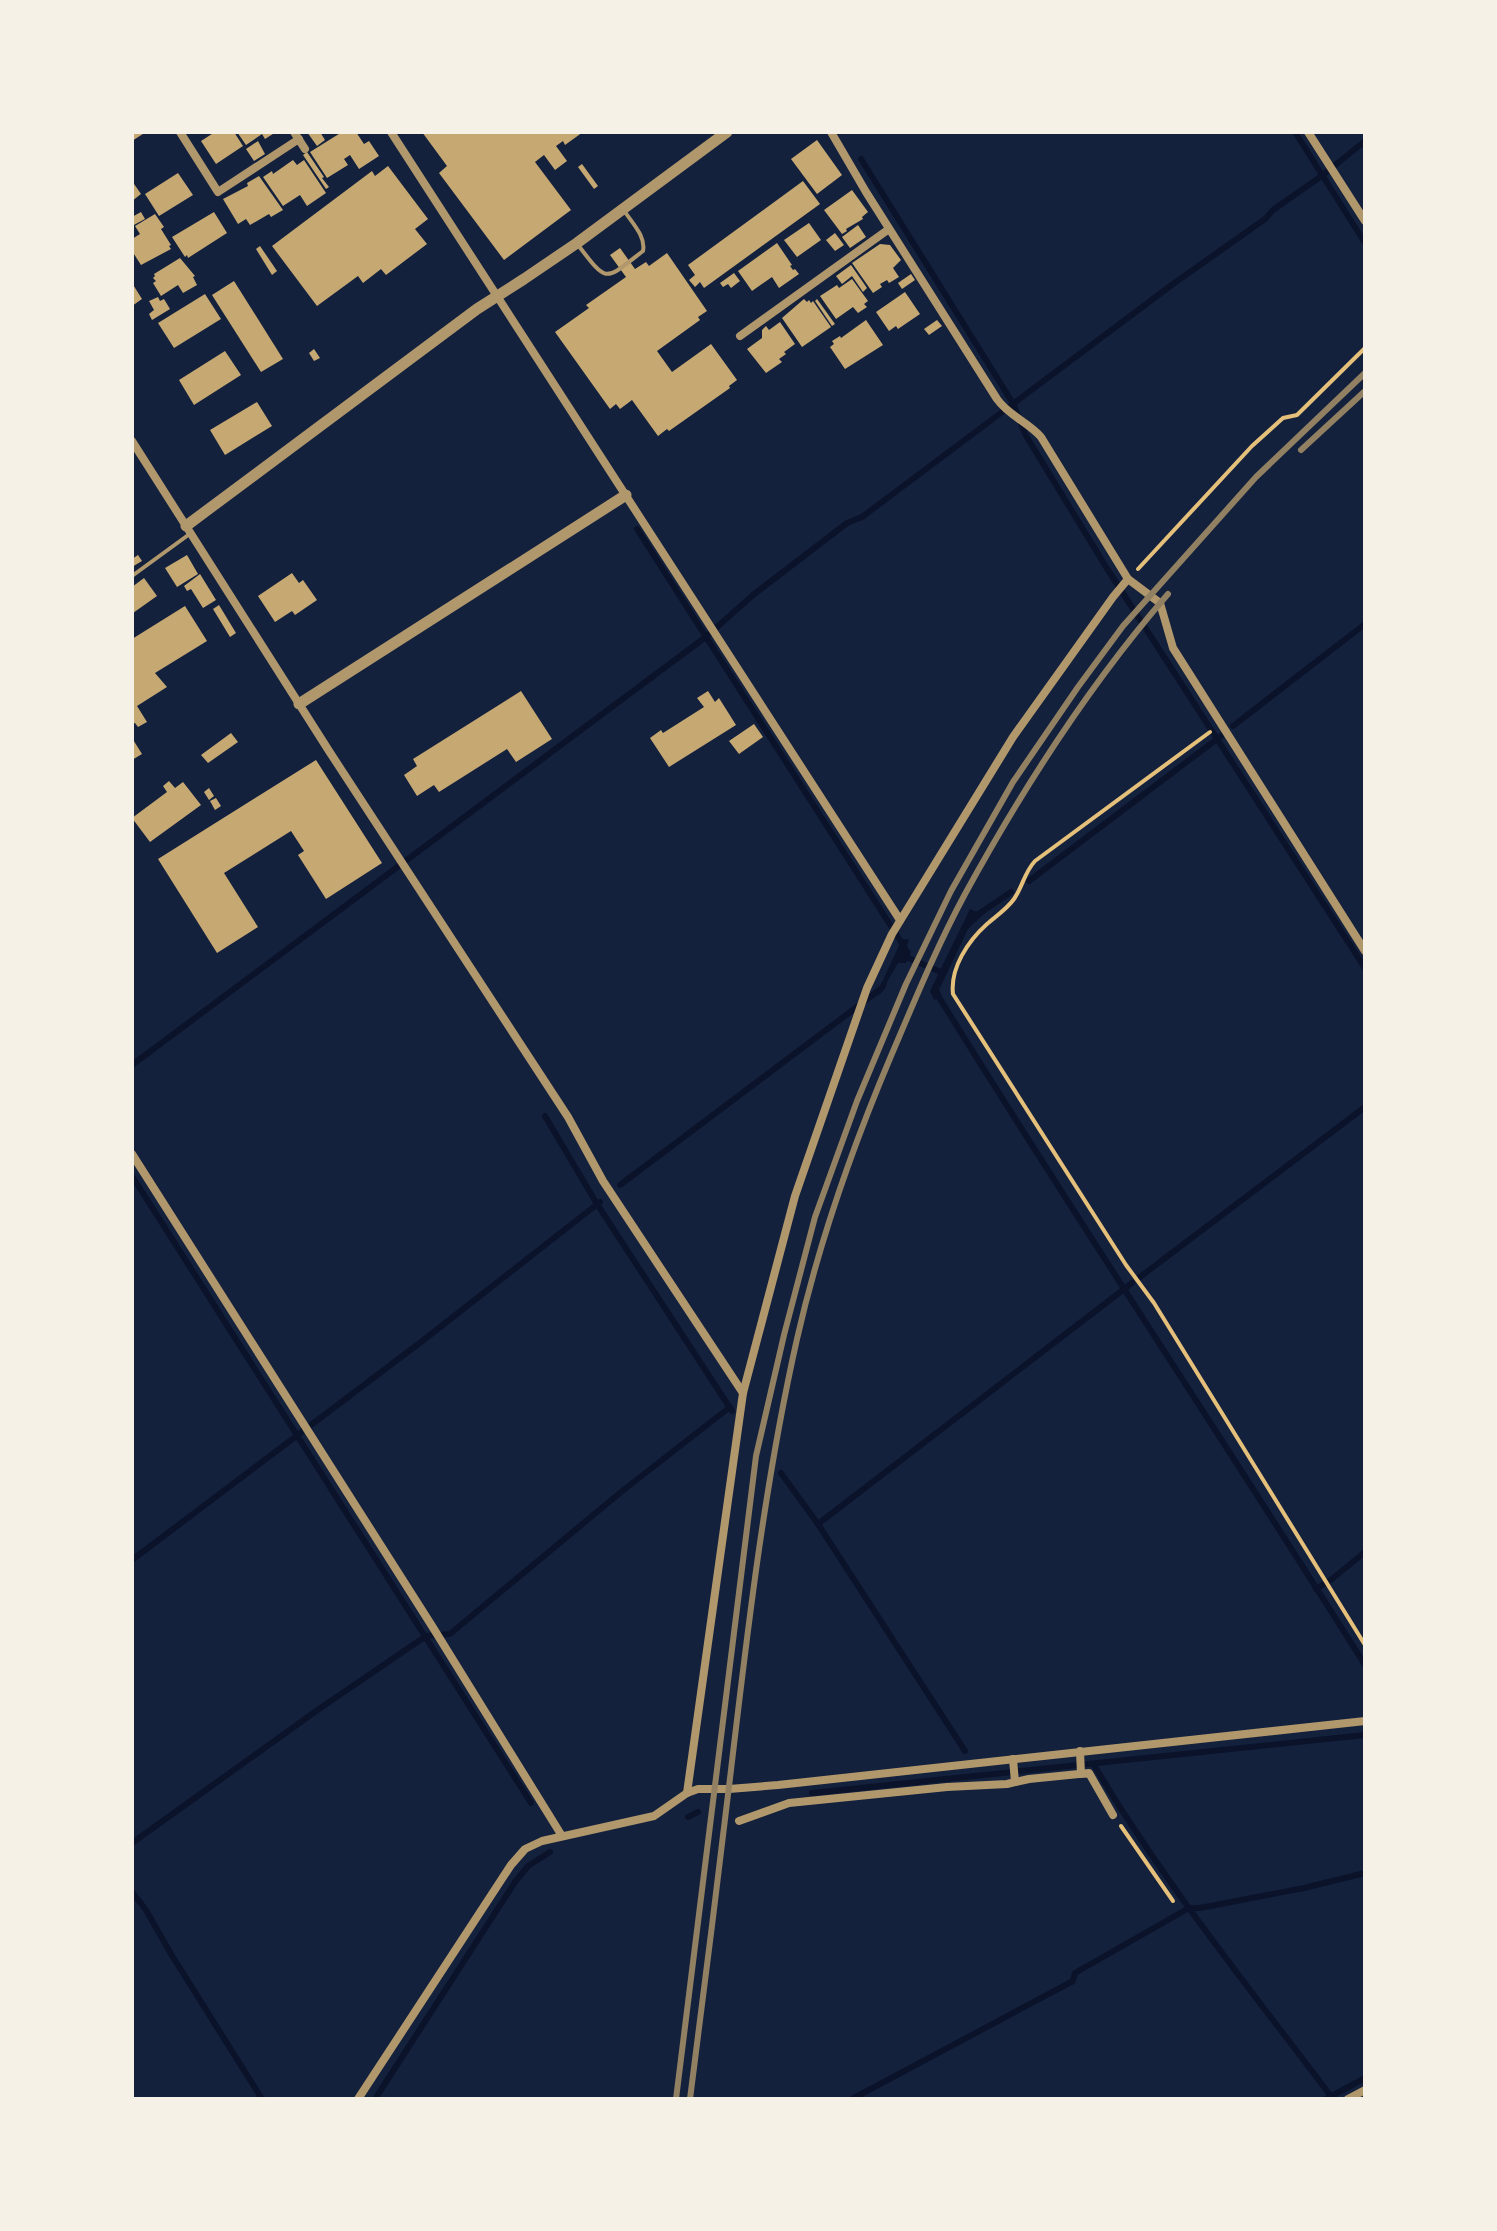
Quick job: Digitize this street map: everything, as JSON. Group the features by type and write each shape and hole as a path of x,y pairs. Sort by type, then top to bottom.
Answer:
{"street":[{"path":"180,132 218,192 297,136 305,149"},
{"path":"391,132 712,625 896,926"},
{"path":"189,529 497,295 577,243 727,132"},
{"path":"831,132 889,229 1009,413 1041,437 1126,581 1160,603 1173,648 1365,951"},
{"path":"1308,132 1365,221"},
{"path":"740,336 889,229"},
{"path":"132,441 568,1117 603,1181 743,1393"},
{"path":"299,704 626,495"},
{"path":"687,1793 743,1393 795,1196 867,988 896,926 1013,737 1126,581"},
{"path":"132,1154 562,1836"},
{"path":"739,1821 789,1803 939,1778 1013,1761 1365,1721"},
{"path":"1080,1755 1081,1773"},
{"path":"1013,1761 1015,1780"},
{"path":"358,2099 511,1865 525,1849 542,1841 654,1816 698,1789 786,1784 891,1784 939,1778 1015,1780 1089,1773 1113,1815"},
{"path":"786,1784 789,1803"},
{"path":"1348,2099 1365,2090"}],"lane":[{"path":"577,243 598,271 607,274 617,271 644,247 623,210"},
{"path":"132,576 189,529"}],"path":[{"path":"1126,581 1252,446 1283,418 1297,415 1365,348"},
{"path":"1208,733 1035,861 1027,871 1017,896 977,934 967,948 954,973 953,994 1117,1252 1154,1303 1365,1645"},
{"path":"1113,1815 1173,1901"}],"water":[{"path":"970,909 977,912 982,909 985,913 968,929 939,990 942,996 934,1000 930,991"},
{"path":"902,939 909,939 907,946 911,952 906,963 898,963 879,996 884,978"}],"building":[{"path":"132,132 146,132 132,141"},
{"path":"215,132 234,132 243,146 216,164 201,141"},
{"path":"237,132 276,132 265,139 262,134 246,145"},
{"path":"307,132 320,132 325,140 317,146"},
{"path":"342,132 356,132 364,144 369,141 379,156 359,169 350,155 344,159 348,165 327,178 310,152"},
{"path":"422,132 583,132 565,145 563,141 556,146 567,161 555,170 544,155 535,162 571,210 504,260 439,173 447,166"},
{"path":"817,140 842,175 817,194 791,159"},
{"path":"258,141 265,154 254,161 246,149"},
{"path":"307,152 324,177 329,187 326,189 303,155"},
{"path":"293,160 297,165 304,160 326,193 307,206 300,195 283,206 263,177"},
{"path":"582,164 598,186 594,189 578,167"},
{"path":"388,166 428,219 415,229 427,244 386,275 381,269 363,283 358,276 317,306 272,246 372,171 375,176"},
{"path":"178,173 193,195 159,216 145,194"},
{"path":"259,176 283,210 250,225 246,219 238,224 223,199 248,186 247,183"},
{"path":"132,181 141,194 132,201"},
{"path":"803,181 820,204 704,288 700,282 695,287 689,280 695,275 688,265"},
{"path":"852,190 868,212 842,234 824,210"},
{"path":"141,212 145,219 132,226 132,217"},
{"path":"214,212 227,233 185,257 172,237"},
{"path":"155,214 164,227 161,229 171,249 141,265 132,251 132,239 140,234 135,226"},
{"path":"809,223 821,240 797,257 784,240"},
{"path":"858,225 866,237 850,248 842,237"},
{"path":"835,233 844,245 835,251 826,240"},
{"path":"777,243 790,266 799,274 779,288 772,277 752,291 738,271"},
{"path":"880,244 890,245 901,260 893,268 899,277 880,284 882,287 873,293 852,263"},
{"path":"260,246 277,271 272,275 256,249"},
{"path":"620,248 635,269 646,262 649,266 667,253 707,311 698,317 700,320 657,351 672,372 711,344 737,380 730,388 658,436 632,400 620,409 616,404 610,409 555,332 626,277 610,255"},
{"path":"180,258 195,276 197,285 183,293 178,285 161,296 153,283 156,281 154,274"},
{"path":"851,265 867,288 863,292 852,276 842,284 836,276"},
{"path":"734,273 740,281 731,288 728,284 723,287 720,283"},
{"path":"911,274 915,280 902,289 898,283"},
{"path":"852,279 868,301 864,304 867,307 858,313 853,307 836,319 820,296"},
{"path":"234,281 283,359 261,372 212,295"},
{"path":"132,283 142,299 132,306"},
{"path":"905,292 920,314 898,329 896,326 889,331 876,312"},
{"path":"205,294 221,319 174,348 158,323"},
{"path":"158,297 160,301 164,299 170,309 152,320 149,314 154,310 149,301"},
{"path":"804,299 813,301 831,327 802,347 782,318"},
{"path":"817,299 835,324 832,326 815,301"},
{"path":"866,320 883,345 845,369 830,347 834,344 832,341"},
{"path":"937,320 942,326 929,335 924,329"},
{"path":"780,322 795,344 784,352 786,354 779,359 782,362 766,373 747,349 762,338 762,330 766,326 769,330"},
{"path":"314,349 320,358 314,361 309,353"},
{"path":"225,351 241,375 194,405 179,380"},
{"path":"257,402 272,426 225,455 210,430"},
{"path":"138,555 142,561 132,567 132,559"},
{"path":"187,555 198,574 177,587 165,568"},
{"path":"292,573 299,583 303,580 317,600 295,615 292,611 275,622 258,596"},
{"path":"200,574 216,600 203,608 191,589 187,591 184,586"},
{"path":"144,578 157,596 133,613 132,587"},
{"path":"219,605 236,633 230,637 213,609"},
{"path":"185,606 207,641 155,673 167,687 137,706 147,722 138,727 132,724 132,639"},
{"path":"521,691 552,739 516,762 507,749 439,792 434,785 417,796 404,775 417,766 413,759"},
{"path":"708,691 715,702 719,698 736,725 669,767 650,738 704,707 697,698"},
{"path":"754,724 763,737 739,754 729,741"},
{"path":"231,733 238,742 208,763 201,755"},
{"path":"132,738 142,754 132,760"},
{"path":"316,760 382,863 326,899 298,855 304,851 291,831 224,873 258,927 217,953 158,859"},
{"path":"169,781 175,788 183,782 201,805 150,842 132,818 167,792 163,786"},
{"path":"209,788 214,796 209,800 204,792"},
{"path":"216,798 221,806 215,810 210,801"}],"waterway":[{"path":"1295,132 1365,243"},
{"path":"132,1065 707,636 753,595 847,523 862,517 1173,284 1265,219 1365,141"},
{"path":"861,159 1014,405 1025,434 1106,567 1365,968"},
{"path":"637,529 903,945"},
{"path":"1233,726 1365,624"},
{"path":"1029,881 1221,736"},
{"path":"977,915 1011,892"},
{"path":"904,956 943,973"},
{"path":"620,1185 884,984"},
{"path":"937,994 1365,1665"},
{"path":"1140,1277 1365,1107"},
{"path":"545,1116 597,1204 732,1411"},
{"path":"132,1176 531,1803"},
{"path":"132,1560 421,1342 600,1202"},
{"path":"818,1524 1132,1283"},
{"path":"132,1843 426,1636 450,1634 621,1492 730,1407"},
{"path":"781,1473 818,1524 965,1751"},
{"path":"1316,1589 1365,1552"},
{"path":"812,1793 1365,1735"},
{"path":"1094,1765 1179,1894 1333,2099"},
{"path":"688,1817 698,1812"},
{"path":"375,2099 515,1882 528,1866 550,1852"},
{"path":"852,2099 1073,1981 1075,1973 1189,1908 1304,1888 1365,1873"},
{"path":"132,1892 262,2099"},
{"path":"1326,2099 1365,2078"}],"railway":[{"path":"676,2099 756,1456 815,1217 857,1101 906,984 951,891 1013,782 1078,687 1123,626 1256,477 1365,373"},
{"path":"1301,450 1365,391"},
{"path":"690,2099 758,1554 797,1339 826,1231 877,1091 926,974 965,894 1010,815 1084,701 1168,594"}]}
